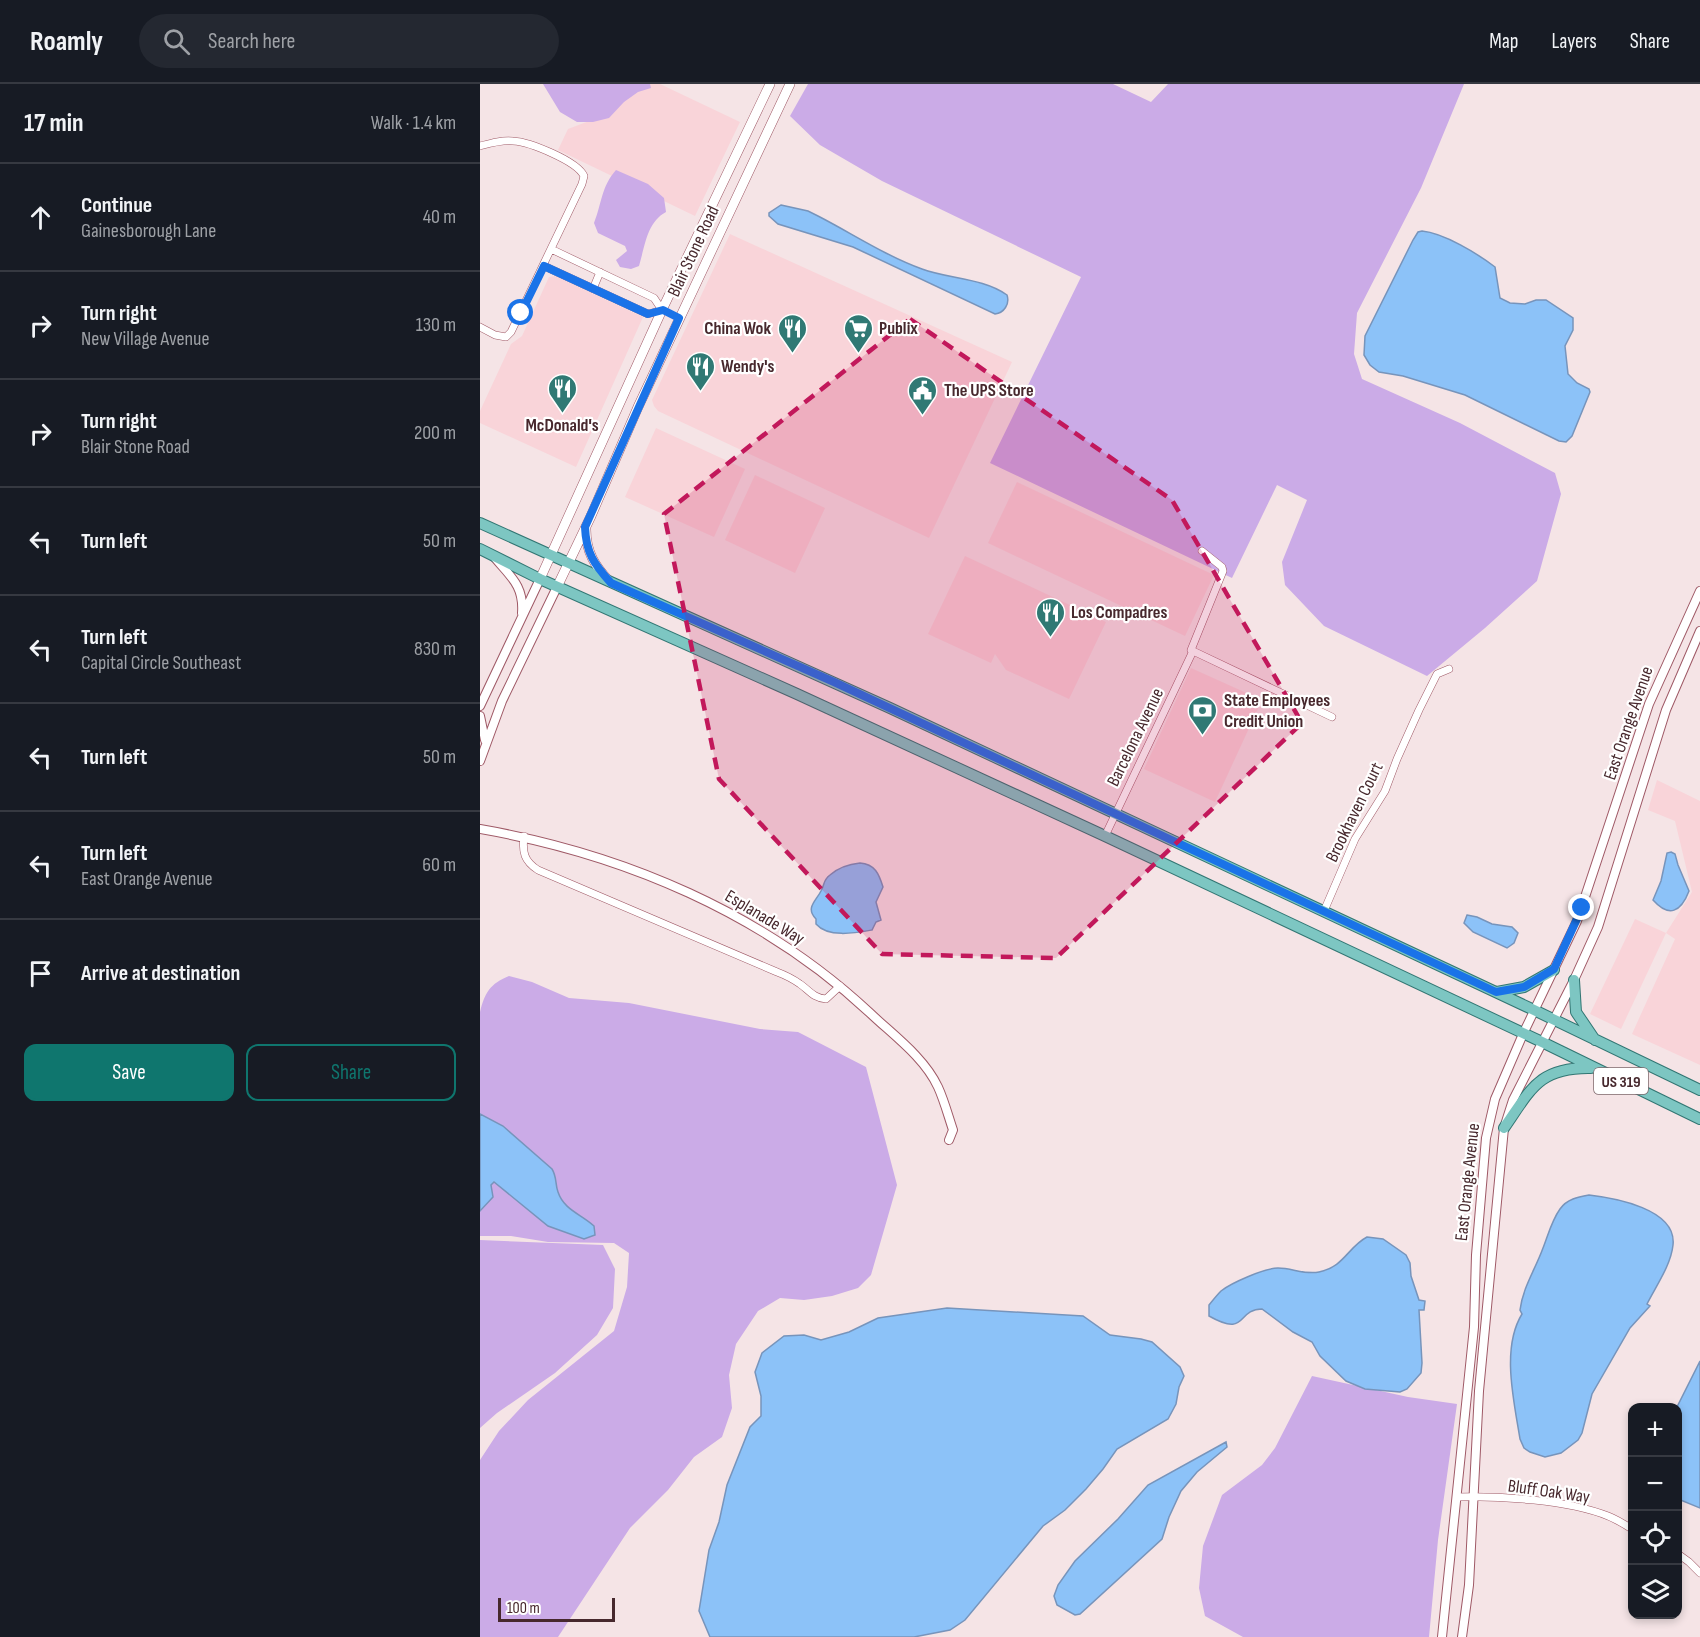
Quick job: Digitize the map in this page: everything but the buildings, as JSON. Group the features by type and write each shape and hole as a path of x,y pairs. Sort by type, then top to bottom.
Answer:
{"main road":[{"name":"Blair Stone Road","path":"540,579 663,310 770,84"},
{"name":"Blair Stone Road","path":"557,587 679,318 790,84"},
{"path":"663,310 679,318"},
{"name":"US 319","path":"480,523 834,682 1116,813 1700,1090"},
{"path":"585,527 590,555 595,565 611,583"},
{"name":"US 319","path":"480,549 557,587 797,694 1105,837 1542,1042 1700,1119"},
{"path":"1496,992 1524,987 1554,969"},
{"path":"1574,980 1576,1012 1595,1040"},
{"path":"1504,1128 1530,1091 1550,1074 1572,1068 1594,1068"}],"street":[{"path":"480,146 501,140 534,146 581,170 584,176 544,266 511,332 506,337 495,335 480,327"},
{"path":"544,266 648,314 663,310 654,298 551,249"},
{"path":"593,289 600,272"},
{"name":"Barcelona Avenue","path":"1105,837 1192,651 1223,571 1222,567 1202,551"},
{"path":"492,555 520,588 523,605 521,618"},
{"name":"Blair Stone Road","path":"480,706 540,579"},
{"name":"Blair Stone Road","path":"480,761 502,701 557,587"},
{"name":"East Orange Avenue","path":"1442,1637 1474,1327 1476,1255 1486,1138 1495,1099 1580,914 1649,704 1700,591"},
{"name":"East Orange Avenue","path":"1462,1637 1469,1585 1479,1391 1504,1128 1513,1100 1574,980 1598,927 1666,710 1700,631"},
{"path":"1192,651 1332,717"},
{"name":"Brookhaven Court","path":"1324,911 1355,839 1385,791 1397,759 1437,674 1449,669"},
{"path":"480,716 485,744"},
{"name":"Esplanade Way","path":"480,829 524,837 622,865 673,884 772,936 840,986 916,1057 937,1085 953,1130 949,1140"},
{"path":"524,837 524,856 527,862 538,870 777,972 800,983 813,996 826,999 840,986"},
{"name":"Bluff Oak Way","path":"1457,1497 1541,1502 1572,1507 1607,1515 1628,1526"},
{"path":"1682,1557 1700,1573"}],"highlighted area":[{"path":"910,319 1172,500 1302,723 1056,958 882,954 719,779 664,514"}],"shaded area":[{"path":"543,84 650,84 651,88 638,92 624,102 609,118 593,122 577,122 560,112"},
{"path":"650,84 660,84 740,122 695,216 558,150 568,129 613,112 627,96"},
{"path":"808,84 1113,84 1151,102 1168,84 1464,84 1421,188 1357,313 1354,354 1362,379 1460,423 1555,473 1561,494 1537,581 1427,676 1324,626 1285,585 1282,562 1307,500 1277,485 1232,578 990,463 1081,277 882,181 820,145 790,116"},
{"path":"616,170 648,184 664,198 666,212 651,228 639,266 631,269 620,267 616,260 627,251 625,246 598,233 594,223 605,189"},
{"path":"730,234 1012,362 929,538 658,411 654,406 652,400"},
{"path":"555,276 643,317 576,467 480,423 480,411 511,344 522,336 549,277"},
{"path":"656,428 745,469 714,537 625,497"},
{"path":"755,475 825,508 795,573 725,540"},
{"path":"1017,482 1214,575 1185,636 988,543"},
{"path":"965,556 1106,622 1069,699 1006,670 995,654 991,663 928,634"},
{"name":"State Employees Credit Union","path":"1191,668 1262,700 1215,802 1144,769"},
{"path":"1657,780 1700,801 1700,1065 1632,1034 1675,939 1666,933 1692,892 1675,821 1648,810"},
{"path":"1635,919 1666,933 1621,1029 1590,1014"},
{"path":"509,976 532,982 569,998 629,1003 760,1029 798,1032 866,1067 897,1185 871,1275 858,1288 832,1296 804,1300 780,1298 758,1311 736,1344 729,1375 732,1408 722,1437 694,1457 668,1490 630,1528 558,1637 480,1637 480,1460 499,1431 528,1400 614,1331 627,1287 629,1253 614,1243 548,1242 511,1236 480,1236 480,1012 489,990 497,982"},
{"path":"480,1240 603,1245 615,1269 613,1308 597,1335 555,1373 497,1413 480,1428"},
{"path":"1312,1376 1408,1397 1457,1404 1438,1540 1429,1637 1243,1637 1205,1616 1199,1588 1203,1546 1222,1495 1262,1465 1275,1448"}],"water":[{"path":"781,205 808,211 909,264 998,289 1007,295 1007,305 1004,310 995,314 853,247 778,224 769,216 769,213"},
{"path":"1422,231 1450,240 1495,267 1500,298 1510,303 1525,304 1536,300 1546,300 1573,318 1573,330 1565,346 1568,374 1590,392 1572,436 1566,442 1559,441 1465,395 1403,376 1379,372 1370,365 1364,355 1365,336 1413,240 1418,232"},
{"path":"1667,853 1675,854 1689,891 1678,908 1669,911 1653,900 1661,881"},
{"path":"860,863 873,868 883,887 876,902 881,920 876,922 872,930 858,932 835,933 821,928 816,924 811,908 825,880 840,868"},
{"path":"1467,915 1492,924 1512,927 1518,933 1514,943 1507,948 1473,932 1464,923"},
{"path":"480,1114 503,1126 552,1169 557,1189 564,1203 594,1226 595,1235 584,1239 548,1226 494,1182 491,1185 493,1197 480,1211"},
{"path":"1589,1195 1628,1203 1655,1214 1665,1222 1672,1233 1672,1253 1647,1304 1650,1306 1630,1328 1592,1394 1578,1440 1561,1453 1545,1457 1524,1448 1520,1439 1512,1392 1512,1343 1522,1314 1520,1310 1524,1294 1555,1218 1566,1203"},
{"path":"1367,1237 1383,1239 1406,1255 1419,1300 1425,1301 1424,1310 1419,1310 1421,1373 1407,1389 1400,1392 1365,1389 1346,1381 1320,1356 1312,1342 1293,1332 1262,1309 1254,1310 1240,1321 1230,1324 1209,1316 1209,1305 1221,1291 1232,1284 1257,1273 1278,1268 1309,1273 1319,1272 1334,1266"},
{"path":"947,1308 1083,1316 1110,1335 1152,1342 1180,1367 1184,1376 1176,1404 1168,1419 1117,1449 1086,1489 1065,1510 1043,1526 965,1620 950,1630 914,1637 710,1637 699,1611 709,1550 719,1522 727,1485 750,1427 761,1416 761,1396 755,1372 762,1353 784,1336 804,1335 821,1340 849,1332 878,1318"},
{"path":"1700,1361 1700,1508 1682,1501 1682,1403 1679,1403"},
{"path":"1226,1442 1227,1447 1197,1472 1181,1491 1162,1539 1080,1614 1075,1615 1057,1605 1054,1596 1058,1585 1075,1561 1118,1519 1148,1485"}],"place":[{"name":"China Wok","path":"792,354"},
{"name":"Publix","path":"858,354"},
{"name":"Wendy's","path":"700,392"},
{"name":"McDonald's","path":"562,414"},
{"name":"The UPS Store","path":"923,416"},
{"name":"Los Compadres","path":"1050,638"},
{"name":"State Employees Credit Union","path":"1203,736"}],"route":[{"path":"521,313 544,266 648,314 663,310 679,318 585,527 590,555 595,565 611,583 834,682 1496,992 1524,987 1554,969 1582,908"}]}
